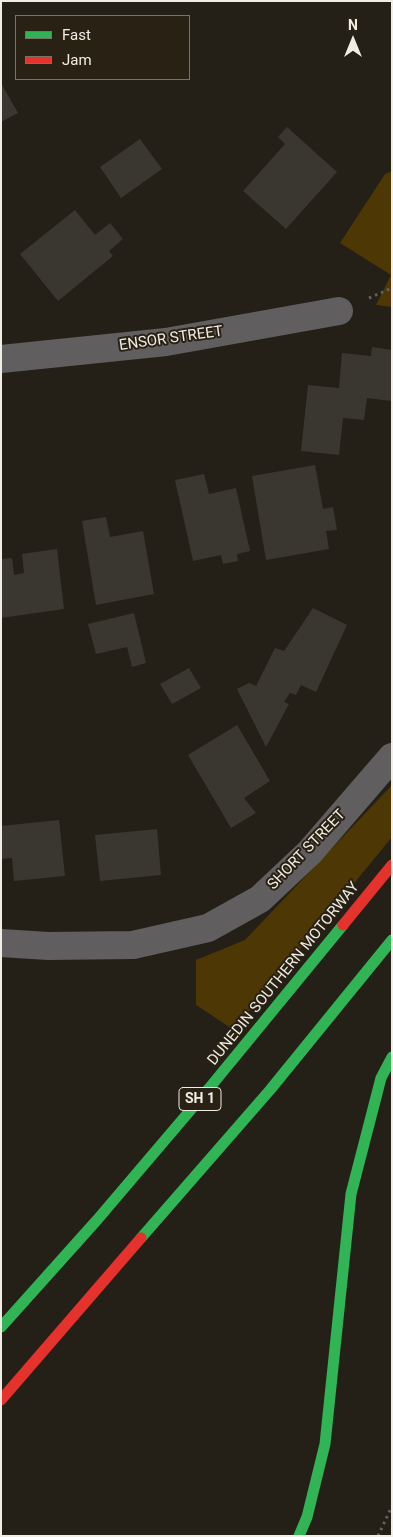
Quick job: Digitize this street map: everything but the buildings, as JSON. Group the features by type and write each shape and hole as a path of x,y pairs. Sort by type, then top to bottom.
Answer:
{"highway":[{"name":"DUNEDIN SOUTHERN MOTORWAY","path":"1,1327 97,1220 211,1086 392,865"},
{"path":"1,1400 270,1090 392,940"},
{"path":"299,1536 307,1518 325,1444 351,1194 381,1078 392,1057"}],"street":[{"name":"ENSOR STREET","path":"1,359 166,342 339,311"},
{"name":"SHORT STREET","path":"1,943 48,946 133,945 208,928 260,898 310,852 392,757"}],"path":[{"path":"378,1536 392,1506"}],"shaded area":[{"path":"392,171 392,307 376,305 391,275 340,243 385,174"},
{"path":"392,785 392,837 234,1030 196,1005 196,960 245,940"}],"traffic: fast":[{"path":"1,1327 97,1220 211,1086 343,925"},
{"path":"141,1238 270,1090 392,940"},
{"path":"299,1536 307,1517 325,1444 351,1194 381,1078 392,1057"}],"traffic: jam":[{"path":"343,925 392,865"},
{"path":"1,1400 141,1238"}]}
